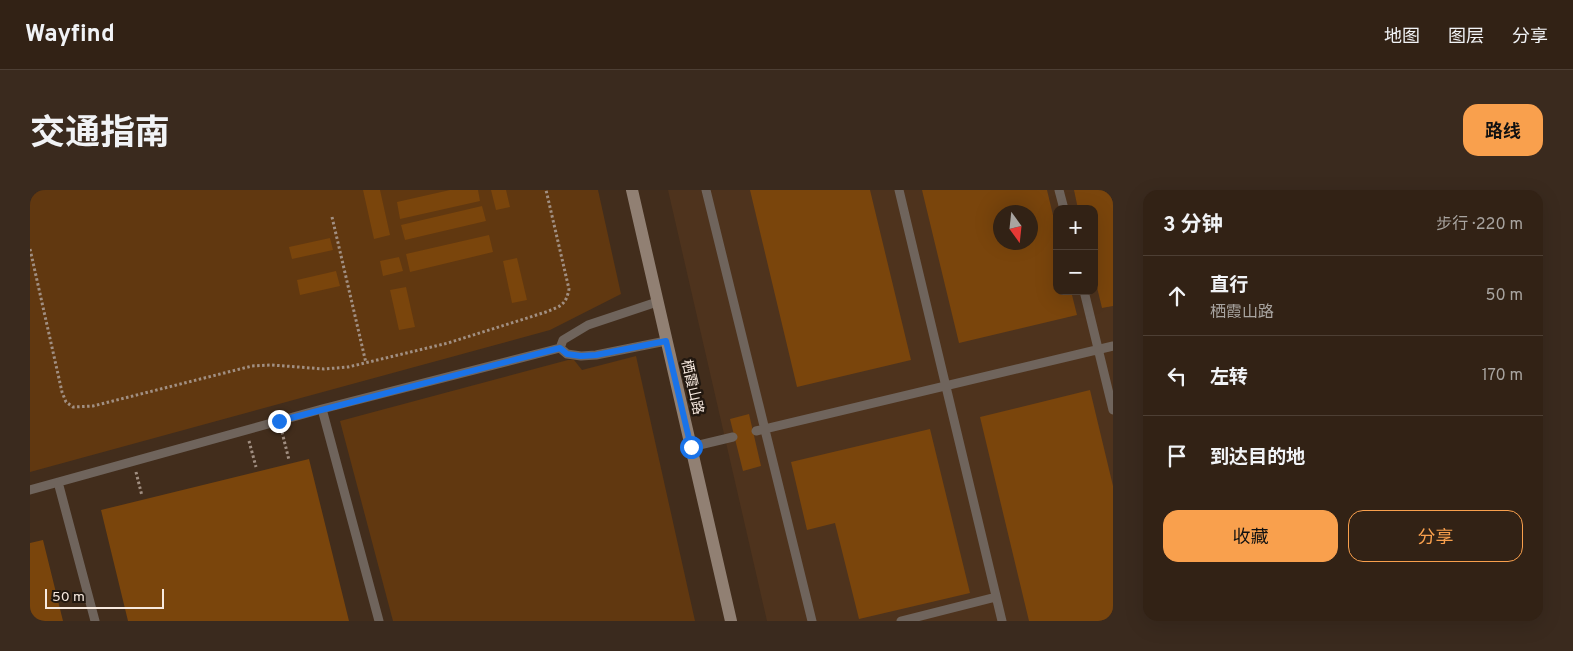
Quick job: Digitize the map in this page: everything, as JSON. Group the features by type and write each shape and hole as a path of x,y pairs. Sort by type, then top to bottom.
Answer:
{"street":[{"name":"栖霞山路","path":"632,190 731,621"}],"lane":[{"path":"706,190 760,430 812,621"},
{"path":"899,190 1002,621"},
{"path":"1059,190 1063,205"},
{"path":"1085,295 1113,410"},
{"path":"560,348 563,340 588,325 657,302"},
{"path":"560,348 567,354 581,356 596,355 666,341"},
{"path":"760,430 1113,346"},
{"path":"30,490 322,409 560,348"},
{"path":"322,409 379,621"},
{"path":"691,447 733,437"},
{"path":"58,482 95,621"},
{"path":"901,621 996,597"}],"path":[{"path":"30,249 62,392 66,402 73,407 94,406 252,366 272,364 324,369 348,367 448,343 561,306 567,300 569,289 546,190"},
{"path":"332,217 366,363"},
{"path":"279,421 289,460"},
{"path":"246,430 256,468"},
{"path":"133,461 142,496"}],"shaded area":[{"path":"30,190 598,190 621,294 550,330 30,472"},
{"path":"668,190 1113,190 1113,621 767,621"},
{"path":"636,356 695,621 393,621 340,421 568,360 574,360 582,370"}],"building":[{"path":"363,190 380,190 390,235 374,239"},
{"path":"450,190 478,190 480,201 400,219 397,202"},
{"path":"491,190 506,190 510,207 496,210"},
{"path":"750,190 870,190 911,360 797,387"},
{"path":"922,190 1047,190 1053,215 1053,295 1072,295 1077,315 959,343"},
{"path":"1074,190 1113,190 1113,306 1102,308 1098,292 1098,205 1077,205"},
{"path":"482,206 486,221 405,240 401,225"},
{"path":"489,235 493,252 410,272 406,254"},
{"path":"330,238 333,250 292,259 289,247"},
{"path":"399,257 403,271 383,276 380,261"},
{"path":"517,258 527,300 512,303 503,261"},
{"path":"336,271 340,286 300,295 297,280"},
{"path":"406,287 415,327 399,330 390,290"},
{"path":"1090,390 1113,486 1113,621 1029,621 980,417"},
{"path":"749,414 761,466 743,471 730,419"},
{"path":"930,429 970,593 859,619 835,523 807,530 791,462"},
{"path":"309,459 349,621 128,621 101,510"},
{"path":"43,540 63,621 30,621 30,543"}],"route":[{"path":"279,421 560,348 567,354 581,356 596,355 666,341 691,447"}]}
